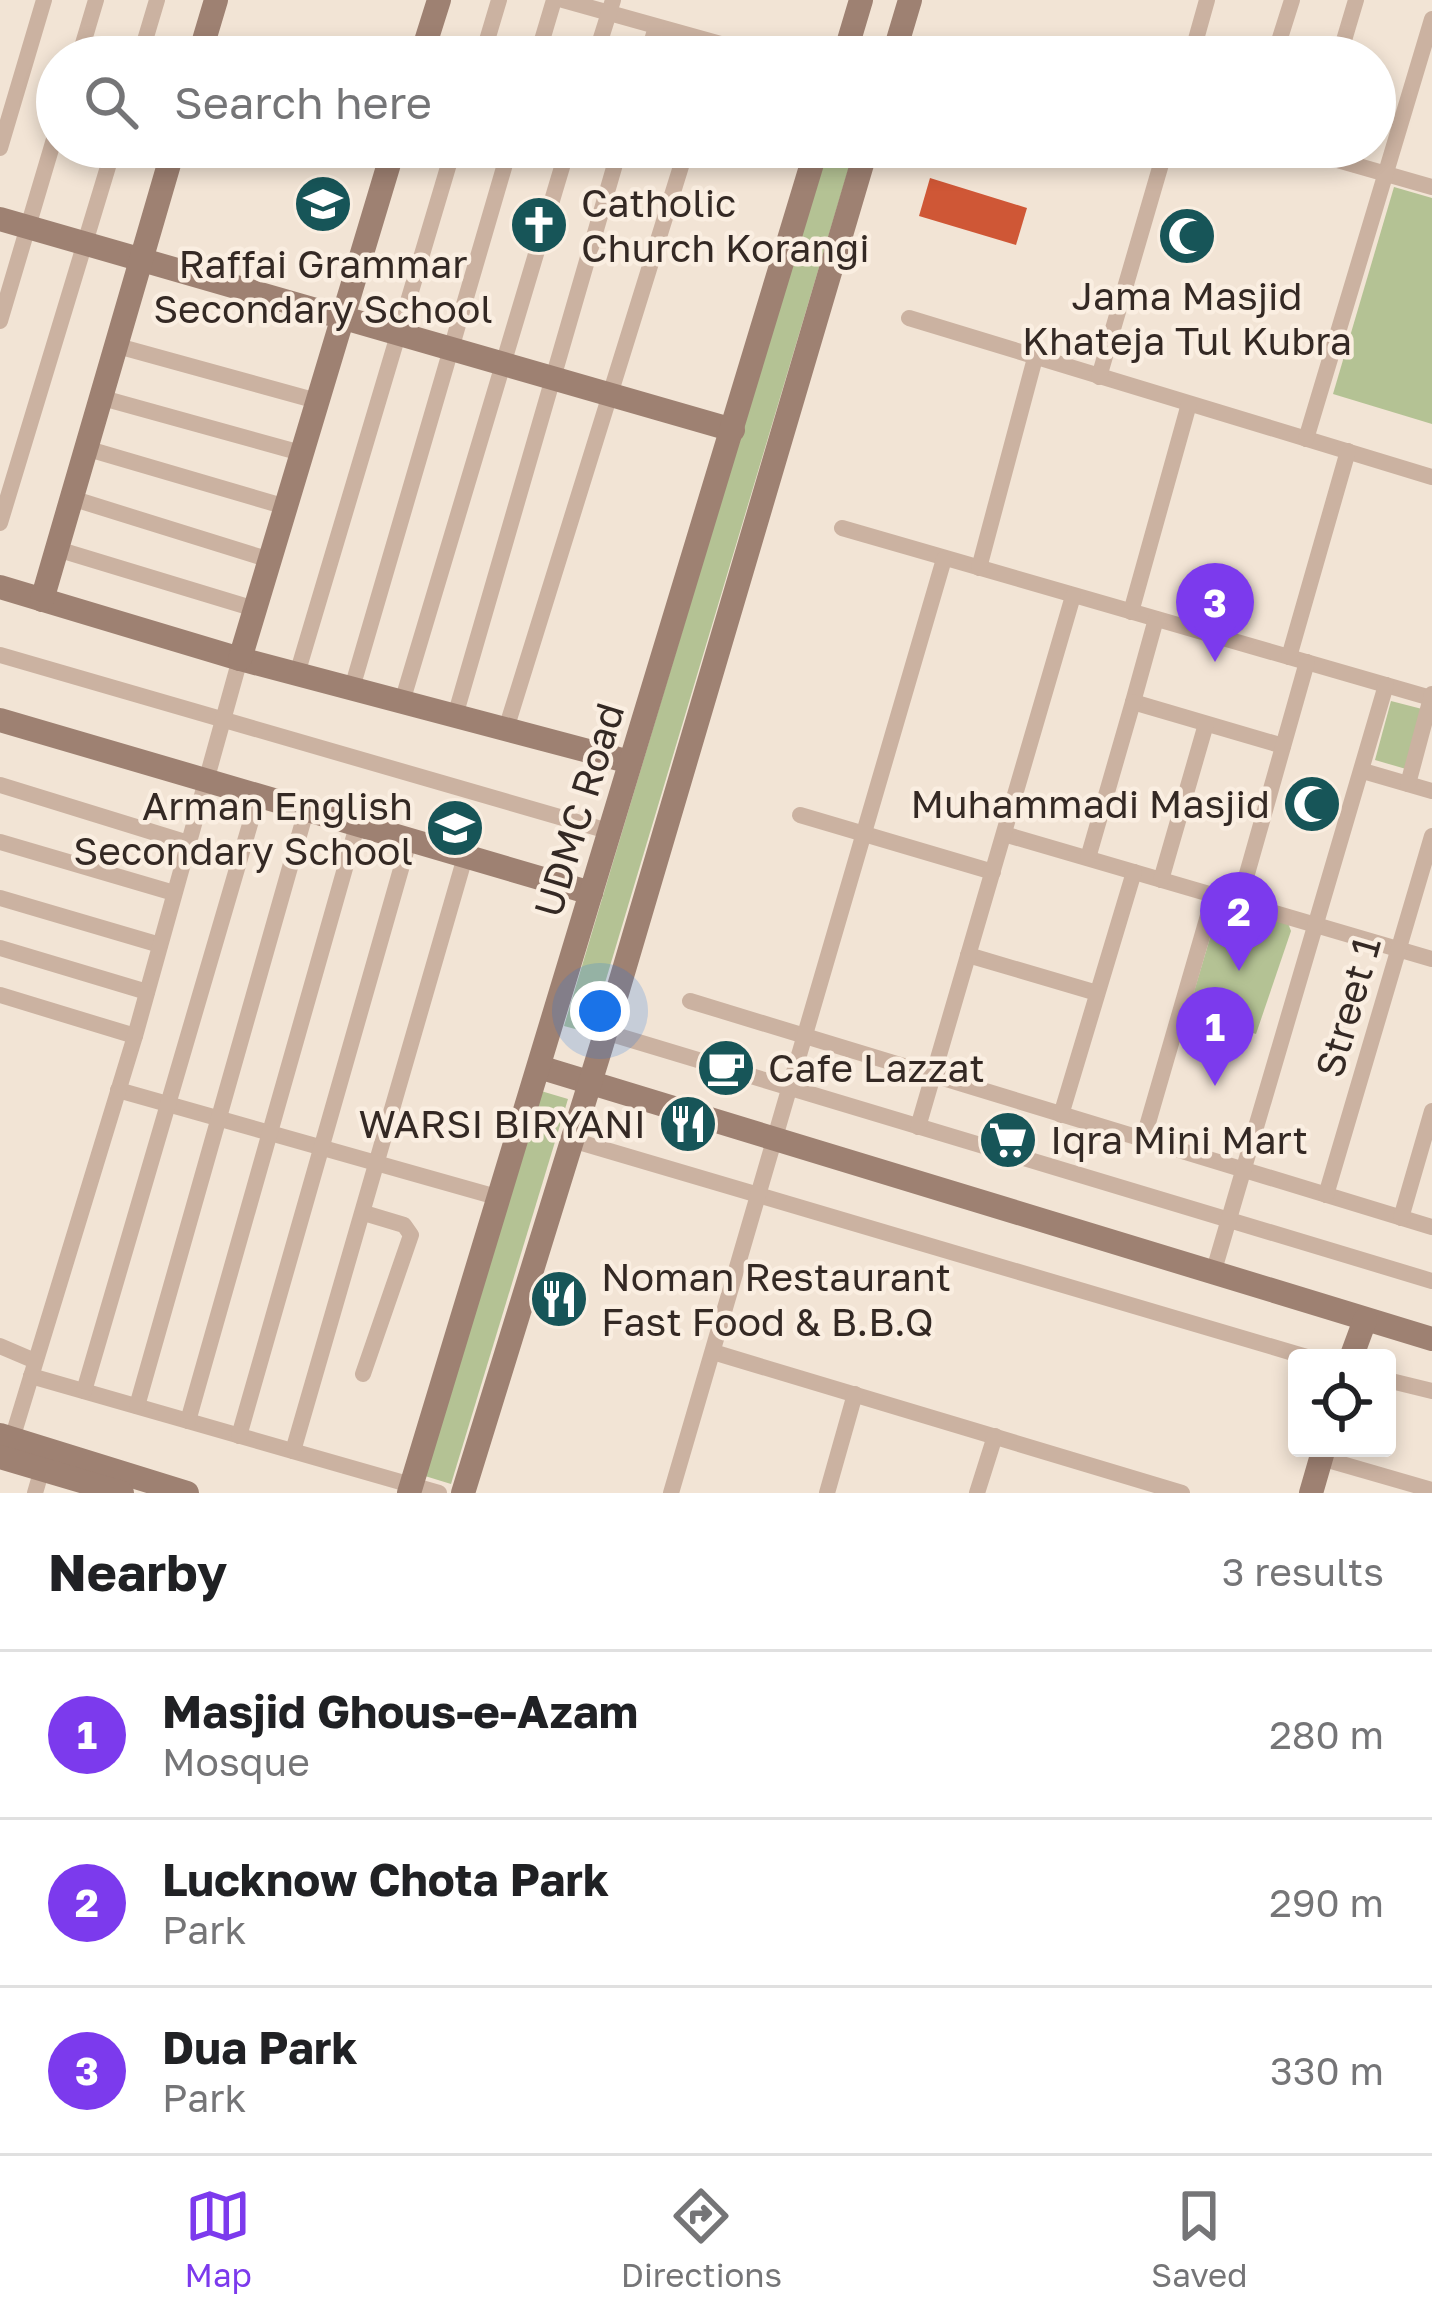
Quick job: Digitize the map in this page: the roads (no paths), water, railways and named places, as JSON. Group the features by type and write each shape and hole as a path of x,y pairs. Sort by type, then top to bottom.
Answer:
{"street":[{"path":"0,148 44,0"},
{"path":"85,36 96,0"},
{"path":"146,36 157,0"},
{"path":"206,36 216,0"},
{"path":"428,36 439,0"},
{"path":"488,36 499,0"},
{"path":"543,36 554,0"},
{"path":"563,0 611,7 680,36"},
{"path":"851,36 862,0"},
{"path":"899,36 910,0"},
{"path":"1197,36 1207,0"},
{"path":"1281,36 1292,0"},
{"path":"1345,36 1356,0"},
{"path":"602,36 611,7"},
{"path":"1396,138 1432,19"},
{"path":"653,36 656,27"},
{"path":"0,321 45,168"},
{"path":"0,523 108,168"},
{"path":"42,600 168,168"},
{"path":"4,1444 33,1368 135,1036 222,720 388,168"},
{"path":"297,674 448,168"},
{"path":"352,688 504,168"},
{"path":"402,702 562,168"},
{"path":"455,716 614,168"},
{"path":"506,729 681,168"},
{"name":"UDMC Road","path":"410,1489 811,168"},
{"path":"464,1493 861,168"},
{"path":"1100,377 1160,168"},
{"path":"1366,168 1432,187"},
{"path":"1306,439 1387,168"},
{"path":"0,219 733,430"},
{"path":"909,318 1432,476"},
{"path":"114,345 317,401"},
{"path":"979,568 1035,358"},
{"path":"99,397 302,453"},
{"path":"1132,612 1190,404"},
{"path":"85,448 286,507"},
{"path":"1239,902 1283,746 1298,660 1348,452"},
{"path":"71,498 270,560"},
{"path":"842,528 1431,696 1408,784"},
{"path":"57,549 255,609"},
{"path":"670,1493 944,559"},
{"path":"0,587 240,659 630,762"},
{"path":"919,1127 1073,596"},
{"path":"1088,858 1156,620"},
{"path":"0,655 608,832"},
{"path":"1214,1270 1386,685"},
{"path":"1132,702 1283,746"},
{"path":"1161,880 1206,724"},
{"path":"1,726 591,893"},
{"path":"1363,771 1432,791"},
{"path":"0,785 188,843"},
{"path":"84,1391 258,797"},
{"path":"137,1406 306,811"},
{"path":"800,815 993,872"},
{"path":"188,1421 357,826"},
{"path":"1004,834 1432,959"},
{"name":"Street 1","path":"1327,1196 1432,836"},
{"path":"239,1436 409,841"},
{"path":"0,842 174,893"},
{"path":"293,1451 465,857"},
{"path":"1061,1115 1134,872"},
{"path":"1143,1140 1214,895"},
{"path":"0,898 160,945"},
{"path":"0,948 147,992"},
{"path":"968,955 1097,993"},
{"path":"0,995 135,1036"},
{"path":"690,1001 1432,1228"},
{"path":"605,1032 1432,1281"},
{"path":"539,1066 1432,1340"},
{"path":"118,1090 500,1198"},
{"path":"1401,1218 1432,1112"},
{"path":"572,1140 1288,1352"},
{"path":"363,1374 411,1235 404,1226 364,1214"},
{"path":"1354,1349 1365,1320"},
{"path":"0,1346 33,1368 84,1391 410,1489 439,1493"},
{"path":"713,1352 1182,1493"},
{"path":"1396,1382 1432,1391"},
{"path":"826,1493 855,1394"},
{"path":"976,1493 995,1436"},
{"path":"4,1444 89,1473 187,1493"},
{"path":"4,1444 39,1481 89,1473 122,1493"},
{"path":"1310,1493 1321,1457"},
{"path":"1332,1457 1419,1490"}],"place":[{"name":"Raffai Grammar Secondary School","path":"323,204"},
{"name":"Catholic Church Korangi","path":"539,225"},
{"name":"Jama Masjid Khateja Tul Kubra","path":"1187,236"},
{"name":"Dua Park","path":"1215,662"},
{"name":"Muhammadi Masjid","path":"1312,804"},
{"name":"Arman English Secondary School","path":"455,828"},
{"name":"Lucknow Chota Park","path":"1239,971"},
{"name":"Cafe Lazzat","path":"726,1068"},
{"name":"Masjid Ghous-e-Azam","path":"1215,1086"},
{"name":"WARSI BIRYANI","path":"688,1124"},
{"name":"Iqra Mini Mart","path":"1008,1140"},
{"name":"Noman Restaurant Fast Food & B.B.Q","path":"559,1299"}]}
